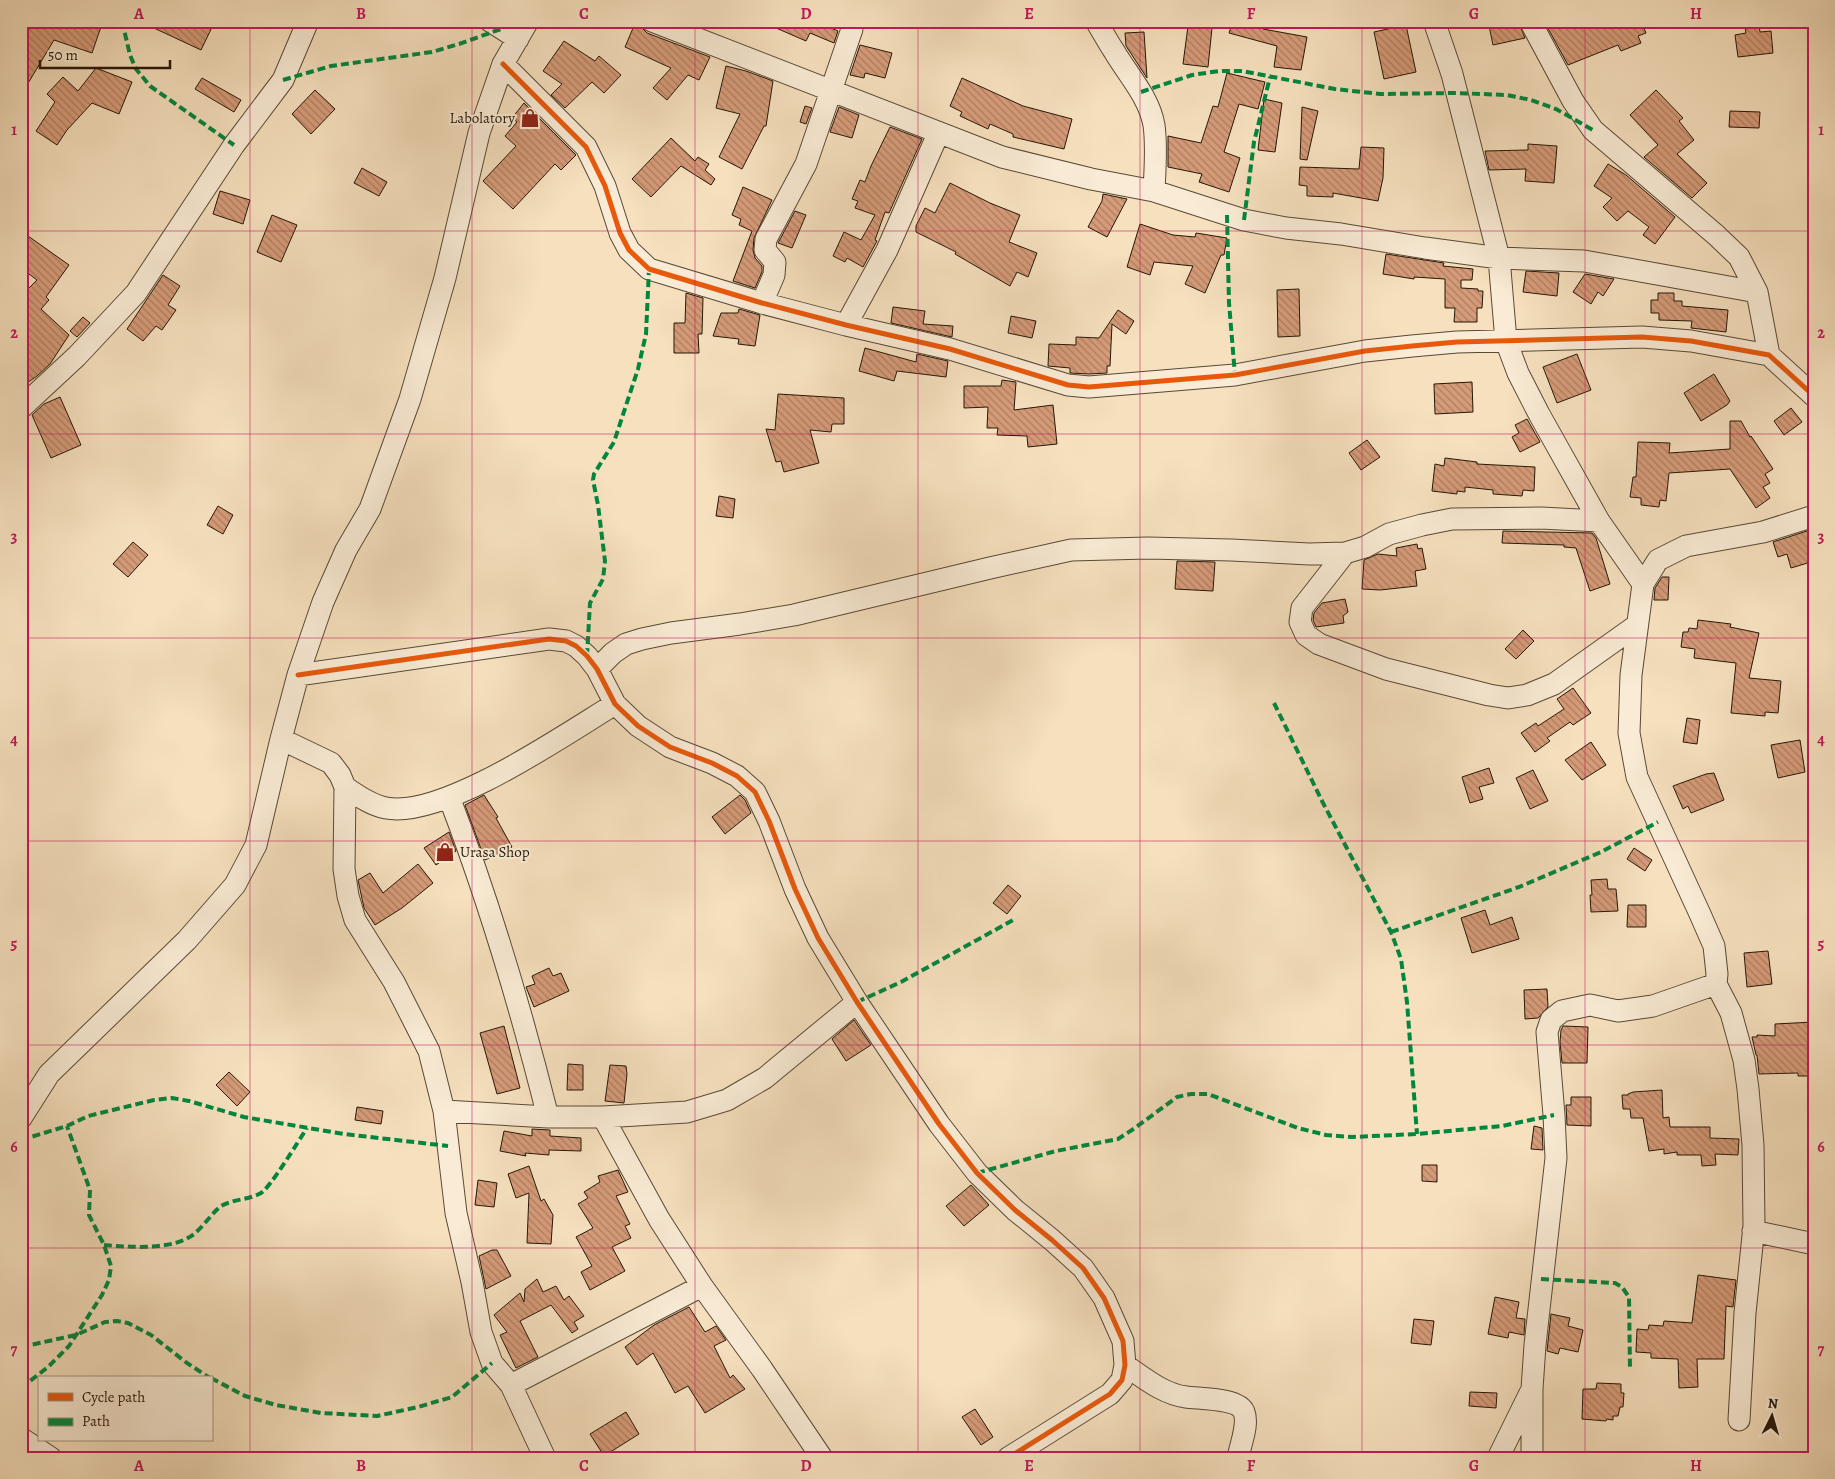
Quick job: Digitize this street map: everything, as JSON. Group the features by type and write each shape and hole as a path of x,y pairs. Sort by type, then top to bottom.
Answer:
{"street":[{"path":"21,408 77,356 136,294 234,145 283,80 308,21"},
{"path":"21,1118 49,1074 187,940 235,885 256,845 298,675 323,602 346,550 370,509 410,399 445,278 480,133 503,64 523,30 490,21"},
{"path":"652,21 1002,158 1091,179 1154,191 1244,220 1286,228 1341,234 1499,258 1584,261 1757,292"},
{"path":"762,303 774,275 775,262 765,250 766,239 806,164 852,29 851,21"},
{"path":"1096,21 1140,92 1150,112 1154,125 1156,155 1154,191"},
{"path":"1434,21 1452,74 1499,258 1506,341 1518,373 1535,406 1599,521 1643,584"},
{"path":"1530,21 1573,101 1593,130 1716,235 1738,257 1757,292 1769,355"},
{"path":"503,64 586,147 605,186 620,233 629,250 649,268 762,303 846,325 950,348 1068,385 1089,387 1236,375 1365,351 1458,342 1642,337 1691,341 1769,355 1814,396"},
{"path":"846,325 887,250 938,134"},
{"path":"1739,1420 1745,1313 1753,1231 1752,1146 1744,1060 1731,1013 1716,984 1717,974 1714,946 1637,777 1629,732 1630,675 1643,584 1658,560 1686,546 1763,532 1814,516"},
{"path":"597,669 613,652 626,644 642,639 671,632 740,624 794,615 1071,550 1148,548 1309,554 1345,553 1365,547 1389,534 1422,524 1452,519 1531,518 1599,521"},
{"path":"1345,553 1302,608 1300,622 1306,635 1319,644 1386,669 1489,695 1508,698 1527,695 1554,684 1637,625"},
{"path":"298,675 549,639 566,641 576,646 587,656 597,669 615,704 638,726 670,747 712,763 738,776 755,792 769,821 794,889 818,938 857,1002 939,1124 977,1173 1015,1210 1083,1268 1104,1298 1123,1341 1126,1365 1122,1380 1110,1394 1008,1458"},
{"path":"345,787 366,800 386,808 411,808 449,797 519,763 615,704"},
{"path":"281,739 331,763 340,775 345,787 344,869 348,896 355,920 394,982 429,1051 444,1112 456,1213 481,1332 492,1363 511,1385 545,1458"},
{"path":"449,797 475,865 510,977 548,1117"},
{"path":"1532,1458 1532,1389 1541,1279 1551,1214 1556,1158 1547,1032 1551,1020 1562,1011 1590,1005 1618,1010 1652,1006 1716,984"},
{"path":"444,1112 548,1117 603,1117 687,1112 727,1100 765,1078 857,1002"},
{"path":"603,1117 659,1219 702,1286 762,1369 822,1458"},
{"path":"1753,1231 1814,1244"},
{"path":"511,1385 702,1286"},
{"path":"1126,1365 1168,1393 1236,1404 1243,1410 1246,1420 1238,1458"},
{"path":"1498,1458 1532,1389"},
{"path":"21,1438 51,1458"}],"building":[{"path":"31,21 103,21 92,53 54,40 21,95 21,45 24,47"},
{"path":"139,21 215,21 201,50"},
{"path":"636,21 640,21 642,28 647,33 710,57 699,80 688,75 667,100 653,88 671,68 625,47"},
{"path":"760,21 815,21 838,31 834,43 810,33 806,41"},
{"path":"1233,21 1265,21 1263,29 1307,37 1301,70 1274,67 1277,46 1229,33"},
{"path":"1488,21 1518,21 1525,38 1493,45"},
{"path":"1544,21 1641,21 1646,33 1638,36 1641,43 1621,51 1618,45 1568,65"},
{"path":"1406,25 1416,72 1384,79 1374,32"},
{"path":"1759,25 1760,32 1771,31 1773,53 1738,57 1735,35 1746,33 1745,27"},
{"path":"1188,26 1212,28 1208,67 1183,64"},
{"path":"1144,32 1147,78 1126,46 1125,33"},
{"path":"564,41 595,61 599,56 621,75 604,93 592,82 565,108 551,95 562,84 543,71"},
{"path":"860,45 892,53 885,78 865,73 864,78 850,75"},
{"path":"726,66 773,81 766,126 764,126 742,169 719,157 740,114 716,108"},
{"path":"96,68 132,82 119,114 92,103 67,130 57,145 36,131 55,102 47,94 63,77 78,91"},
{"path":"1227,73 1265,82 1258,109 1239,104 1224,152 1240,158 1229,192 1199,182 1202,174 1168,167 1168,136 1201,143 1213,106 1218,107"},
{"path":"202,78 241,100 234,112 195,89"},
{"path":"962,78 1023,106 1072,119 1064,149 1013,137 1013,134 990,124 988,129 960,116 962,112 950,106"},
{"path":"315,90 335,109 311,134 292,114"},
{"path":"1656,90 1683,118 1679,121 1694,140 1677,154 1707,183 1692,198 1644,157 1658,145 1630,115"},
{"path":"1264,99 1282,103 1275,152 1258,150"},
{"path":"524,103 576,155 561,170 555,164 513,209 483,181 516,146 505,136 517,122 512,118"},
{"path":"805,106 812,108 806,124 800,122"},
{"path":"839,107 859,115 852,138 830,132"},
{"path":"1302,107 1318,111 1307,160 1300,159"},
{"path":"1730,111 1760,112 1759,128 1729,127"},
{"path":"890,127 922,139 889,213 885,212 875,240 877,241 863,267 847,258 845,262 833,256 844,232 861,240 875,215 855,208 858,201 852,199 860,180 865,182"},
{"path":"671,138 695,161 698,157 709,164 705,170 715,179 711,185 681,166 651,197 632,179"},
{"path":"1528,144 1557,146 1554,183 1525,181 1526,169 1489,170 1485,151 1528,150"},
{"path":"1361,147 1384,148 1383,178 1378,201 1333,193 1333,197 1307,196 1307,186 1299,185 1300,167 1359,169"},
{"path":"1608,164 1626,175 1675,217 1655,244 1643,235 1649,227 1628,211 1617,221 1603,207 1612,198 1594,186"},
{"path":"362,168 387,182 379,196 354,183"},
{"path":"950,183 990,203 1020,215 1009,242 1037,253 1028,277 1017,272 1010,286 955,254 956,252 916,232 916,226 925,208 935,213"},
{"path":"743,187 772,200 754,238 753,250 755,258 762,266 762,272 755,288 733,281 752,231 739,225 741,219 732,215"},
{"path":"220,191 250,200 243,224 213,214"},
{"path":"1103,194 1127,199 1107,237 1088,227 1102,201"},
{"path":"795,211 806,215 792,248 778,243"},
{"path":"272,215 297,225 281,262 257,252"},
{"path":"1140,224 1173,235 1195,237 1196,233 1227,238 1224,255 1221,255 1205,293 1185,284 1193,266 1154,262 1150,275 1127,267"},
{"path":"21,231 69,265 46,297 49,300 41,309 69,335 50,364 21,387 21,296 37,280 21,268"},
{"path":"1386,254 1444,263 1443,266 1473,269 1472,280 1461,280 1461,288 1483,291 1482,308 1477,308 1477,322 1454,322 1455,308 1445,308 1445,279 1414,277 1414,279 1383,274"},
{"path":"1526,271 1559,273 1557,296 1523,292"},
{"path":"1585,274 1614,279 1603,296 1598,292 1591,304 1573,292"},
{"path":"163,275 180,286 168,305 176,310 162,330 156,326 143,341 127,329"},
{"path":"1299,289 1300,336 1278,337 1277,290"},
{"path":"686,293 703,298 702,334 698,334 699,353 674,353 674,323 685,323"},
{"path":"1658,293 1674,293 1674,301 1682,301 1682,306 1728,310 1726,332 1691,328 1692,321 1659,320 1659,313 1651,313 1651,300 1658,300"},
{"path":"893,307 925,311 923,324 953,326 952,337 891,323"},
{"path":"739,309 760,315 755,346 738,344 739,339 713,336 721,313 738,313"},
{"path":"1118,310 1134,321 1126,334 1112,324 1110,366 1107,366 1107,373 1070,373 1070,368 1048,366 1049,344 1076,345 1076,337 1099,338"},
{"path":"1011,316 1036,321 1032,338 1008,333"},
{"path":"83,317 90,323 77,337 70,331"},
{"path":"865,348 916,362 917,354 948,361 946,377 897,371 894,381 859,371"},
{"path":"1577,354 1591,390 1557,403 1543,367"},
{"path":"1714,374 1730,401 1727,405 1701,421 1684,393"},
{"path":"1002,380 1016,382 1014,410 1053,405 1057,444 1028,447 1027,436 997,435 998,428 987,428 988,407 964,408 964,386 1001,386"},
{"path":"1472,382 1473,412 1435,414 1434,384"},
{"path":"778,394 844,398 844,424 832,424 831,432 810,430 819,463 784,472 781,461 776,462 766,429 775,430"},
{"path":"60,397 81,445 51,458 32,415 44,404"},
{"path":"1791,408 1802,422 1784,435 1774,421"},
{"path":"1527,419 1540,442 1520,452 1512,437 1519,433 1515,425"},
{"path":"1730,421 1741,421 1773,469 1765,474 1770,483 1763,487 1770,498 1756,508 1730,469 1669,473 1666,501 1660,500 1659,507 1641,505 1641,498 1630,497 1633,477 1636,477 1638,442 1670,443 1669,453 1730,449"},
{"path":"1367,440 1380,457 1361,470 1349,453"},
{"path":"1445,458 1477,462 1477,464 1535,467 1534,491 1523,490 1522,496 1493,494 1493,490 1465,487 1465,492 1457,491 1457,494 1432,491 1435,464 1444,466"},
{"path":"719,496 735,499 733,518 716,516"},
{"path":"218,506 233,515 223,534 207,525"},
{"path":"1810,530 1814,541 1814,561 1791,568 1787,554 1778,557 1773,542"},
{"path":"1503,531 1592,533 1596,538 1610,584 1590,591 1576,548 1564,547 1564,545 1502,543"},
{"path":"133,542 148,555 128,577 113,564"},
{"path":"1417,544 1418,549 1422,548 1426,569 1415,571 1417,586 1380,590 1362,589 1364,560 1378,554 1397,556 1396,548"},
{"path":"1177,561 1215,562 1213,591 1175,589"},
{"path":"1662,577 1669,577 1668,600 1654,600 1655,588"},
{"path":"1345,599 1348,612 1343,616 1344,623 1316,627 1313,620 1314,613 1322,603"},
{"path":"1698,620 1731,624 1730,627 1759,633 1749,678 1781,681 1778,713 1765,712 1765,716 1731,713 1736,663 1694,658 1695,649 1681,647 1683,632 1688,632 1689,628 1697,629"},
{"path":"1523,630 1534,641 1516,659 1505,649"},
{"path":"1573,688 1591,713 1573,725 1570,722 1547,738 1550,741 1535,752 1521,733 1536,723 1538,726 1564,709 1557,699"},
{"path":"1687,718 1700,720 1697,744 1683,742"},
{"path":"1800,740 1805,772 1778,778 1771,745"},
{"path":"1591,742 1606,765 1582,780 1565,760"},
{"path":"1489,768 1494,783 1479,787 1483,799 1470,803 1462,777"},
{"path":"1533,770 1548,801 1530,809 1516,778"},
{"path":"1714,773 1724,800 1691,813 1688,806 1683,809 1673,786"},
{"path":"484,795 498,817 496,818 512,847 485,860 465,805"},
{"path":"740,795 745,800 751,813 725,834 712,817"},
{"path":"449,832 456,851 436,865 424,848"},
{"path":"1634,848 1652,860 1645,871 1627,859"},
{"path":"418,864 433,883 402,908 375,925 364,908 358,880 370,873 383,893"},
{"path":"1607,879 1608,889 1616,889 1618,911 1591,912 1591,880"},
{"path":"1008,885 1021,896 1007,914 993,903"},
{"path":"1628,905 1646,905 1646,927 1627,927"},
{"path":"1485,910 1490,925 1512,917 1519,939 1472,953 1461,918"},
{"path":"1768,951 1772,984 1747,987 1744,953"},
{"path":"549,968 553,976 561,973 569,991 534,1007 526,987 535,984 532,976"},
{"path":"1547,989 1548,1007 1538,1018 1525,1019 1524,990"},
{"path":"854,1020 871,1045 846,1061 832,1039"},
{"path":"1814,1022 1814,1076 1798,1076 1798,1073 1759,1074 1757,1055 1752,1037 1757,1037 1757,1035 1775,1036 1775,1024"},
{"path":"504,1026 520,1088 497,1094 480,1033"},
{"path":"1563,1026 1588,1027 1587,1063 1562,1063 1560,1042"},
{"path":"568,1064 583,1065 583,1090 567,1090"},
{"path":"610,1065 626,1066 624,1103 605,1101"},
{"path":"229,1072 250,1092 237,1106 216,1085"},
{"path":"1662,1090 1663,1118 1669,1117 1670,1127 1710,1127 1710,1138 1739,1139 1738,1155 1715,1154 1716,1165 1702,1166 1701,1155 1677,1155 1677,1152 1664,1154 1664,1149 1649,1151 1643,1118 1631,1118 1630,1109 1623,1109 1622,1095 1628,1095 1633,1092"},
{"path":"1571,1097 1591,1097 1591,1126 1567,1125 1566,1105 1571,1105"},
{"path":"357,1107 383,1111 381,1124 355,1120"},
{"path":"1534,1126 1542,1128 1543,1150 1531,1149"},
{"path":"532,1129 550,1130 550,1136 581,1138 581,1151 549,1150 549,1155 525,1153 526,1156 500,1151 504,1131 532,1136"},
{"path":"1422,1165 1437,1165 1437,1182 1422,1181"},
{"path":"529,1166 541,1201 544,1199 553,1215 551,1244 527,1243 529,1193 516,1198 508,1174"},
{"path":"618,1170 628,1192 616,1196 630,1224 625,1226 631,1238 612,1247 625,1271 590,1290 581,1272 592,1266 576,1237 593,1228 578,1204 588,1198 584,1192 600,1182 598,1176"},
{"path":"478,1180 497,1183 494,1207 475,1205"},
{"path":"971,1185 989,1205 964,1226 946,1206"},
{"path":"492,1250 497,1250 511,1276 486,1289 479,1256"},
{"path":"1698,1275 1736,1280 1733,1307 1726,1306 1724,1359 1697,1359 1698,1387 1679,1388 1678,1359 1651,1358 1651,1353 1636,1352 1637,1329 1648,1330 1649,1325 1663,1326 1664,1321 1692,1323"},
{"path":"537,1279 543,1292 556,1286 564,1300 569,1296 584,1316 574,1322 578,1329 572,1333 551,1305 520,1321 538,1357 516,1368 500,1335 507,1332 494,1315 520,1293 524,1302 525,1289"},
{"path":"1495,1297 1519,1302 1516,1318 1525,1319 1524,1335 1509,1332 1508,1338 1488,1334"},
{"path":"689,1307 705,1332 716,1326 726,1340 714,1346 730,1378 733,1375 745,1389 705,1413 688,1386 675,1393 653,1353 637,1365 625,1347 654,1325"},
{"path":"1551,1314 1570,1318 1568,1326 1583,1330 1578,1352 1560,1348 1558,1354 1547,1351"},
{"path":"1414,1319 1434,1321 1431,1345 1411,1343"},
{"path":"1597,1383 1621,1384 1621,1393 1624,1393 1623,1407 1620,1407 1618,1416 1613,1416 1613,1420 1582,1419 1583,1389 1596,1389"},
{"path":"1470,1392 1497,1393 1496,1408 1469,1406"},
{"path":"975,1409 993,1437 981,1445 962,1417"},
{"path":"626,1412 639,1434 604,1456 590,1434"}],"marked path":[{"path":"122,21 130,55 136,69 150,86 234,145"},
{"path":"283,80 331,66 432,52 501,29"},
{"path":"1141,92 1192,75 1219,71 1242,71 1335,89 1380,94 1456,93 1507,95 1531,100 1556,109 1593,130"},
{"path":"1244,220 1254,142 1270,77"},
{"path":"1227,215 1229,303 1235,375"},
{"path":"587,656 590,603 603,579 605,561 593,480 594,474 614,442 638,369 646,334 649,269"},
{"path":"1274,703 1322,801 1391,932 1401,959 1407,1002 1417,1134"},
{"path":"1391,932 1519,887 1601,852 1658,822"},
{"path":"857,1002 901,982 1015,919"},
{"path":"977,1173 1056,1151 1118,1139 1177,1097 1191,1094 1208,1094 1298,1128 1326,1135 1352,1137 1417,1134 1502,1126 1554,1115"},
{"path":"21,1140 67,1126 88,1116 154,1100 172,1098 244,1117 344,1134 448,1146"},
{"path":"21,1388 48,1367 69,1346 102,1295 109,1280 111,1266 104,1245 89,1215 90,1190 67,1126"},
{"path":"104,1245 150,1247 175,1243 194,1234 221,1206 261,1193 277,1173 307,1128"},
{"path":"1541,1279 1615,1283 1622,1287 1629,1297 1630,1370"},
{"path":"21,1347 76,1335 105,1322 117,1321 128,1323 151,1335 207,1376"},
{"path":"212,1379 245,1396 276,1405 321,1413 377,1416 452,1397 492,1363"}],"cycle path":[{"path":"503,64 586,147 605,186 620,233 629,250 649,269 762,303 950,349 1068,385 1089,387 1235,375 1365,351 1457,342 1642,337 1691,341 1769,355 1814,396"},
{"path":"298,675 549,639 566,641 576,646 587,656 597,669 615,704 638,726 670,747 712,763 737,776 755,792 769,821 795,889 818,938 857,1002 939,1124 977,1173 1015,1210 1083,1268 1104,1298 1123,1341 1125,1365 1122,1380 1110,1394 1008,1458"}],"place":[{"name":"Labolatory","path":"530,118"},
{"name":"Urasa Shop","path":"445,852"}]}
